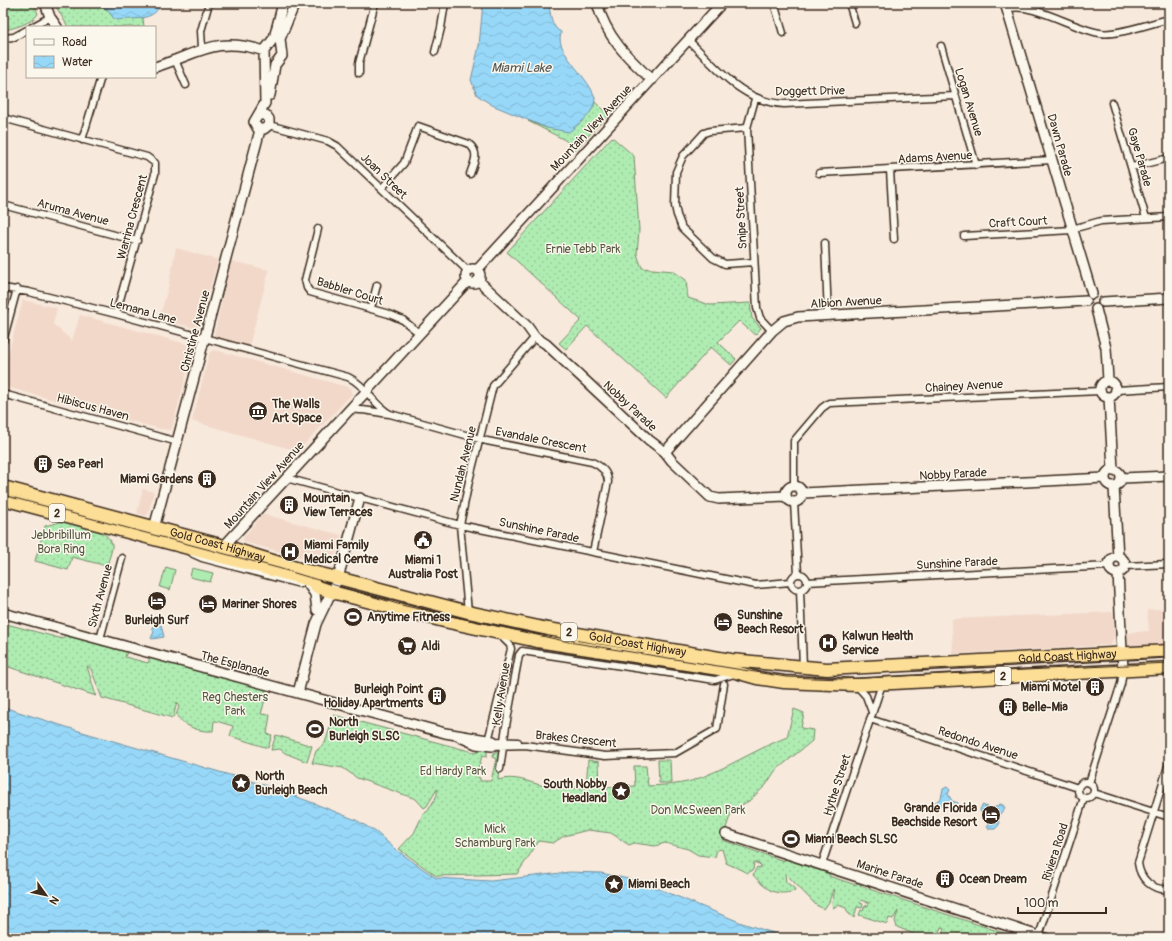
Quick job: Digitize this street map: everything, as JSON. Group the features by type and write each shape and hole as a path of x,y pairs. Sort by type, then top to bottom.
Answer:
{"highway":[{"name":"Gold Coast Highway","path":"3,487 153,533 188,548 390,608 498,633 582,649 738,673 757,678 784,682 856,685 1169,668"},
{"name":"Gold Coast Highway","path":"3,499 153,533 224,546 299,569 468,612 651,647 731,660 803,668 856,668 1169,652"}],"street":[{"path":"45,3 50,17 56,26"},
{"path":"202,48 201,31 209,3"},
{"path":"265,119 266,52 274,38 283,3"},
{"path":"260,130 264,129 275,65 282,56 282,33 295,3"},
{"path":"359,73 359,63 375,3"},
{"path":"435,52 445,3"},
{"name":"Mountain View Avenue","path":"473,271 722,3"},
{"path":"774,3 783,33"},
{"path":"849,3 855,23"},
{"path":"601,4 604,22 615,44 652,80"},
{"path":"1006,6 1021,7 1092,31 1106,34 1169,19"},
{"name":"Dawn Parade","path":"1006,6 1092,294"},
{"path":"34,26 50,17"},
{"path":"3,38 14,37 26,31"},
{"name":"Doggett Drive","path":"688,40 734,85 755,99 766,103 784,104 955,96"},
{"path":"156,67 202,48 226,44 241,45 266,52"},
{"path":"266,52 275,45 281,49"},
{"name":"Logan Avenue","path":"941,46 976,165"},
{"path":"266,52 270,63 278,61"},
{"path":"175,60 186,85"},
{"path":"82,140 101,78"},
{"name":"Snipe Street","path":"755,99 747,128 754,262 758,314 772,331"},
{"name":"Gaye Parade","path":"1112,103 1146,218"},
{"name":"Warrina Crescent","path":"3,118 148,157 155,163 155,174 116,314"},
{"name":"Christine Avenue","path":"153,533 260,130 256,127 254,122 255,118 265,119"},
{"name":"Joan Street","path":"265,119 328,141 337,146 473,271"},
{"path":"382,188 404,163 418,126 469,144 474,148 476,154 470,174"},
{"path":"747,128 710,131 704,133 691,147 683,156 676,172 675,206 682,228 713,258 725,264 754,262"},
{"path":"1132,167 1169,158"},
{"name":"Adams Avenue","path":"819,173 1052,160"},
{"path":"890,170 894,239"},
{"name":"Aruma Avenue","path":"3,205 137,241"},
{"name":"Craft Court","path":"964,236 1072,230 1101,221 1169,217"},
{"name":"Babbler Court","path":"318,229 305,280 307,288 314,294 371,308 403,320 419,333"},
{"path":"825,243 828,315"},
{"path":"473,271 480,274 478,280 472,283 468,281 466,275 473,271"},
{"name":"Nobby Parade","path":"478,280 527,326 535,337 546,344 648,440 665,452 700,489 714,499 786,496"},
{"name":"Mountain View Avenue","path":"224,546 365,391 468,281"},
{"path":"371,308 377,286"},
{"name":"Lemana Lane","path":"3,288 116,314 348,377 357,382 365,391"},
{"path":"3,341 17,290"},
{"path":"1108,380 1106,348 1099,305 1100,297 1092,294 1088,296 1086,301 1092,308 1099,305 1169,298"},
{"name":"Albion Avenue","path":"665,452 772,331 784,321 793,318 828,315 1086,301"},
{"name":"Nundah Avenue","path":"468,612 460,525 480,439 495,381 535,337"},
{"path":"1108,380 1114,383 1117,390"},
{"path":"1108,380 1102,383 1100,391 1105,396 1109,397"},
{"path":"1109,397 1117,390 1169,387"},
{"name":"Evandale Crescent","path":"365,391 378,406 390,414"},
{"name":"Chainey Avenue","path":"794,485 794,441 822,408 829,404 1100,391"},
{"name":"Hibiscus Haven","path":"3,394 178,442"},
{"path":"1109,397 1114,470"},
{"name":"Evandale Crescent","path":"348,410 361,409 379,414 390,414 480,439 592,462 604,470 608,478 593,552"},
{"path":"1114,487 1107,484 1105,478 1107,472 1114,470 1119,472 1122,478"},
{"path":"1122,478 1169,476"},
{"name":"Sunshine Parade","path":"286,478 460,525 756,585 790,582"},
{"name":"Nobby Parade","path":"802,493 1105,478"},
{"path":"1114,487 1118,485 1122,478"},
{"path":"794,485 799,487 802,493 801,498 794,502 789,500 786,496 788,489 794,485"},
{"path":"1114,487 1118,557"},
{"path":"298,693 316,624 330,591 338,578 360,498"},
{"path":"794,502 798,574"},
{"path":"1118,557 1123,559 1125,566 1122,572 1118,573 1111,571 1109,566 1111,560 1118,557"},
{"name":"Sixth Avenue","path":"100,639 122,558"},
{"path":"1125,566 1169,564"},
{"name":"Sunshine Parade","path":"807,582 1109,566"},
{"path":"1089,783 1121,684 1124,670 1118,573"},
{"path":"798,574 804,575 807,582 805,587 800,590 792,588 790,582 794,575 798,574"},
{"path":"304,582 316,595 316,624"},
{"path":"800,590 803,668"},
{"path":"317,610 321,599 330,591"},
{"name":"The Esplanade","path":"3,613 460,737 476,744 490,743"},
{"name":"Kelly Avenue","path":"490,743 511,649 508,642 498,633"},
{"name":"Kelly Avenue","path":"500,769 505,744 509,706 519,655 522,651 715,680 738,673"},
{"name":"Hythe Street","path":"822,864 882,683"},
{"name":"Brakes Crescent","path":"490,743 505,744 516,741 525,744 605,756 677,752 717,729 724,684"},
{"path":"856,685 866,696 872,712"},
{"name":"Redondo Avenue","path":"869,721 1078,788"},
{"path":"1169,763 1139,856 1139,870 1141,875 1149,884 1160,890 1169,889"},
{"path":"1083,783 1089,783 1094,787 1094,793 1091,797 1084,798 1080,796 1078,788 1083,783"},
{"path":"1094,793 1169,817"},
{"name":"Riviera Road","path":"1042,937 1084,798"},
{"name":"Marine Parade","path":"726,834 822,864 1042,937"}],"shaded area":[{"path":"176,248 218,260 199,325 195,328 159,319 168,288"},
{"path":"231,261 269,270 248,350 213,340"},
{"path":"23,300 57,308 53,324 72,341 80,315 194,346 172,428 169,430 157,428 3,386 3,373"},
{"path":"215,350 351,388 352,394 298,451 192,421 210,352"},
{"path":"143,489 154,492 148,514 145,516 137,513"},
{"path":"263,514 341,535 332,566 244,542 243,538"},
{"path":"1169,608 1169,644 1130,646 1128,644 1127,633 1149,631 1147,610"},
{"path":"1113,612 1114,637 1111,645 953,654 952,619"}],"green space":[{"path":"3,3 34,3 38,14 27,23 3,30"},
{"path":"54,3 95,3 107,9 111,14 133,18 143,18 144,26 67,26"},
{"path":"595,102 608,115 575,150 565,140 528,121 547,128 591,111"},
{"name":"Ernie Tebb Park","path":"612,137 634,156 639,230 637,254 642,268 673,271 686,280 688,298 710,305 750,303 752,318 761,328 755,335 739,321 718,342 736,359 731,365 711,347 666,398 587,326 566,349 559,343 581,320 507,252"},
{"name":"Jebbribillum Bora Ring","path":"64,521 91,528 104,534 109,539 112,546 107,566 72,557 68,570 35,561 45,526"},
{"path":"166,567 175,570 170,590 160,587"},
{"path":"192,568 213,573 210,582 190,577"},
{"name":"Reg Chesters Park","path":"3,623 63,639 65,635 127,652 125,657 148,663 150,658 264,689 267,693 261,714 270,715 267,734 272,735 268,748 230,736 233,726 216,721 214,721 213,731 198,730 188,726 176,715 179,707 177,702 173,718 102,698 91,669 87,666 96,696 3,665"},
{"path":"794,709 804,713 801,728 813,730 812,741 775,771 766,785 749,801 732,810 722,840 784,861 786,856 830,871 829,876 856,885 858,881 861,882 860,886 1016,937 1018,933 1028,936 1027,938 941,938 944,928 941,927 937,938 923,938 897,927 895,921 898,911 893,919 889,918 887,924 859,915 861,910 863,911 865,905 868,906 869,903 861,900 860,903 863,904 862,908 857,907 854,918 848,913 846,908 838,905 833,908 832,902 835,890 833,889 829,902 824,909 816,905 785,873 786,882 794,888 795,891 781,893 766,888 753,875 757,867 760,868 761,865 754,862 753,870 748,873 726,863 722,849 717,850 715,857 698,855 688,849 665,843 655,846 634,843 629,845 611,833 588,830 564,836 553,843 539,841 517,874 436,876 399,849 414,833 423,814 428,811 437,795 437,789 427,806 424,808 416,799 357,778 343,768 312,763 316,751 325,743 334,715 477,753 479,747 487,749 487,757 482,756 476,776 480,778 480,781 491,781 496,759 492,757 494,753 500,749 498,780 510,778 549,787 586,788 588,760 599,762 600,787 635,786 634,766 646,766 648,786 675,784 691,781 728,766 787,737"},
{"path":"276,735 312,746 307,762 285,753 280,749 271,750"},
{"path":"658,760 670,760 671,783 659,783"}],"water":[{"path":"95,3 161,3 154,13 148,16 135,19 115,20 107,9"},
{"name":"Miami Lake","path":"483,3 549,3 553,23 561,32 561,45 587,83 595,98 590,113 569,132 547,128 492,105 477,95 471,80 479,46"},
{"path":"158,624 161,625 164,637 152,639 151,638 154,632 152,627"},
{"path":"3,707 79,731 264,785 308,801 356,820 376,832 395,849 436,878 491,881 570,872 601,873 642,882 742,923 789,938 3,938"},
{"path":"947,787 950,790 948,794 952,801 958,803 959,809 950,808 942,804 931,810 930,806 941,798 943,789"},
{"path":"1000,804 1005,808 998,816 999,825 995,829 989,829 987,826 989,824 987,816 982,814 980,810 982,805 993,809"}],"tram line":[{"path":"3,495 278,568 401,605 569,642 786,677 842,679 1169,663"},
{"path":"913,670 1169,657"}],"place":[{"name":"The Walls Art Space","path":"258,411"},
{"name":"Sea Pearl","path":"43,464"},
{"name":"Miami Gardens","path":"207,479"},
{"name":"Mountain View Terraces","path":"289,505"},
{"name":"Miami 1 Australia Post","path":"423,540"},
{"name":"Miami Family Medical Centre","path":"290,552"},
{"name":"Burleigh Surf","path":"157,601"},
{"name":"Mariner Shores","path":"208,604"},
{"name":"Anytime Fitness","path":"353,617"},
{"name":"Sunshine Beach Resort","path":"723,622"},
{"name":"Kalwun Health Service","path":"828,643"},
{"name":"Aldi","path":"407,646"},
{"name":"Miami Motel","path":"1095,687"},
{"name":"Burleigh Point Holiday Apartments","path":"437,696"},
{"name":"Belle-Mia","path":"1008,707"},
{"name":"North Burleigh SLSC","path":"315,729"},
{"name":"North Burleigh Beach","path":"241,783"},
{"name":"South Nobby Headland","path":"621,791"},
{"name":"Grande Florida Beachside Resort","path":"991,815"},
{"name":"Miami Beach SLSC","path":"791,839"},
{"name":"Ocean Dream","path":"945,879"},
{"name":"Miami Beach","path":"614,884"}],"park label":[{"name":"Ed Hardy Park","path":"453,771"},
{"name":"Don McSween Park","path":"698,810"},
{"name":"Mick Schamburg Park","path":"495,836"}]}
